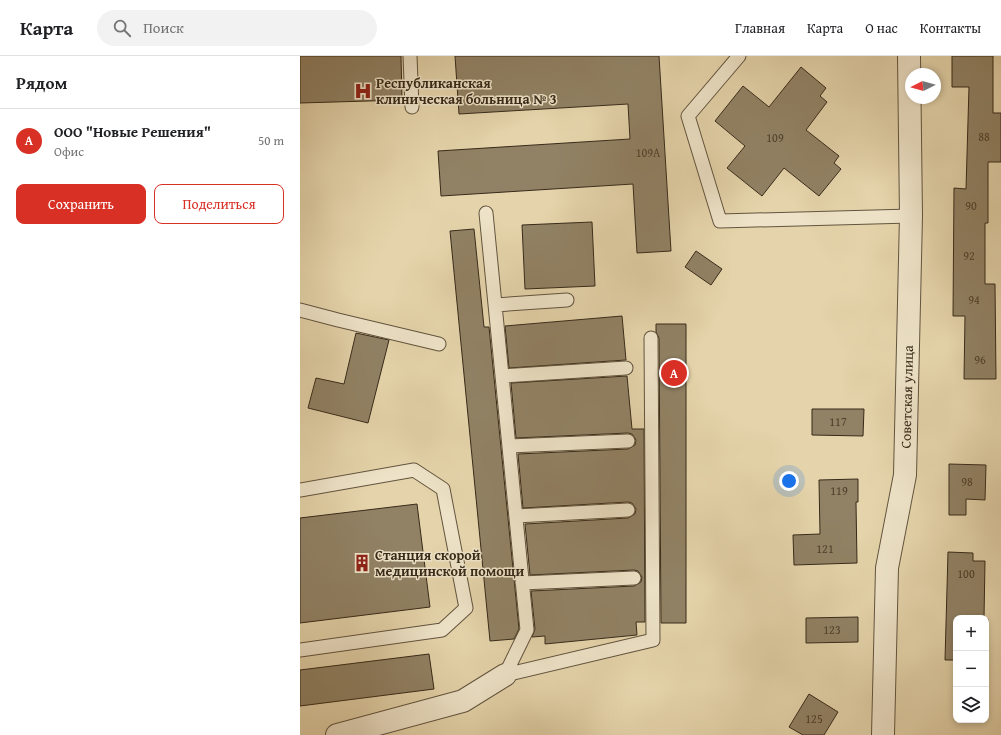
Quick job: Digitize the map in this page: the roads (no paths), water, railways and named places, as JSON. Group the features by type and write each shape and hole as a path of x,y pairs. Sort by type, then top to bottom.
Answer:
{"street":[{"name":"Советская улица","path":"883,735 887,568 905,475 911,216 909,56"},
{"path":"337,735 463,702 505,675"}],"lane":[{"path":"410,56 412,108"},
{"path":"739,56 688,116 720,221 911,216"},
{"path":"486,213 527,630 505,675"},
{"path":"495,305 567,300"},
{"path":"300,310 439,344"},
{"path":"505,675 653,640 652,338"},
{"path":"502,376 626,368"},
{"path":"509,446 628,441"},
{"path":"300,490 414,470 443,489 466,608 442,630 300,650"},
{"path":"516,516 628,510"},
{"path":"522,583 634,578"}],"place":[{"name":"Республиканская клиническая больница № 3","path":"363,91"},
{"name":"ООО \"Новые Решения\"","path":"674,373"},
{"name":"Станция скорой медицинской помощи","path":"362,563"}]}
